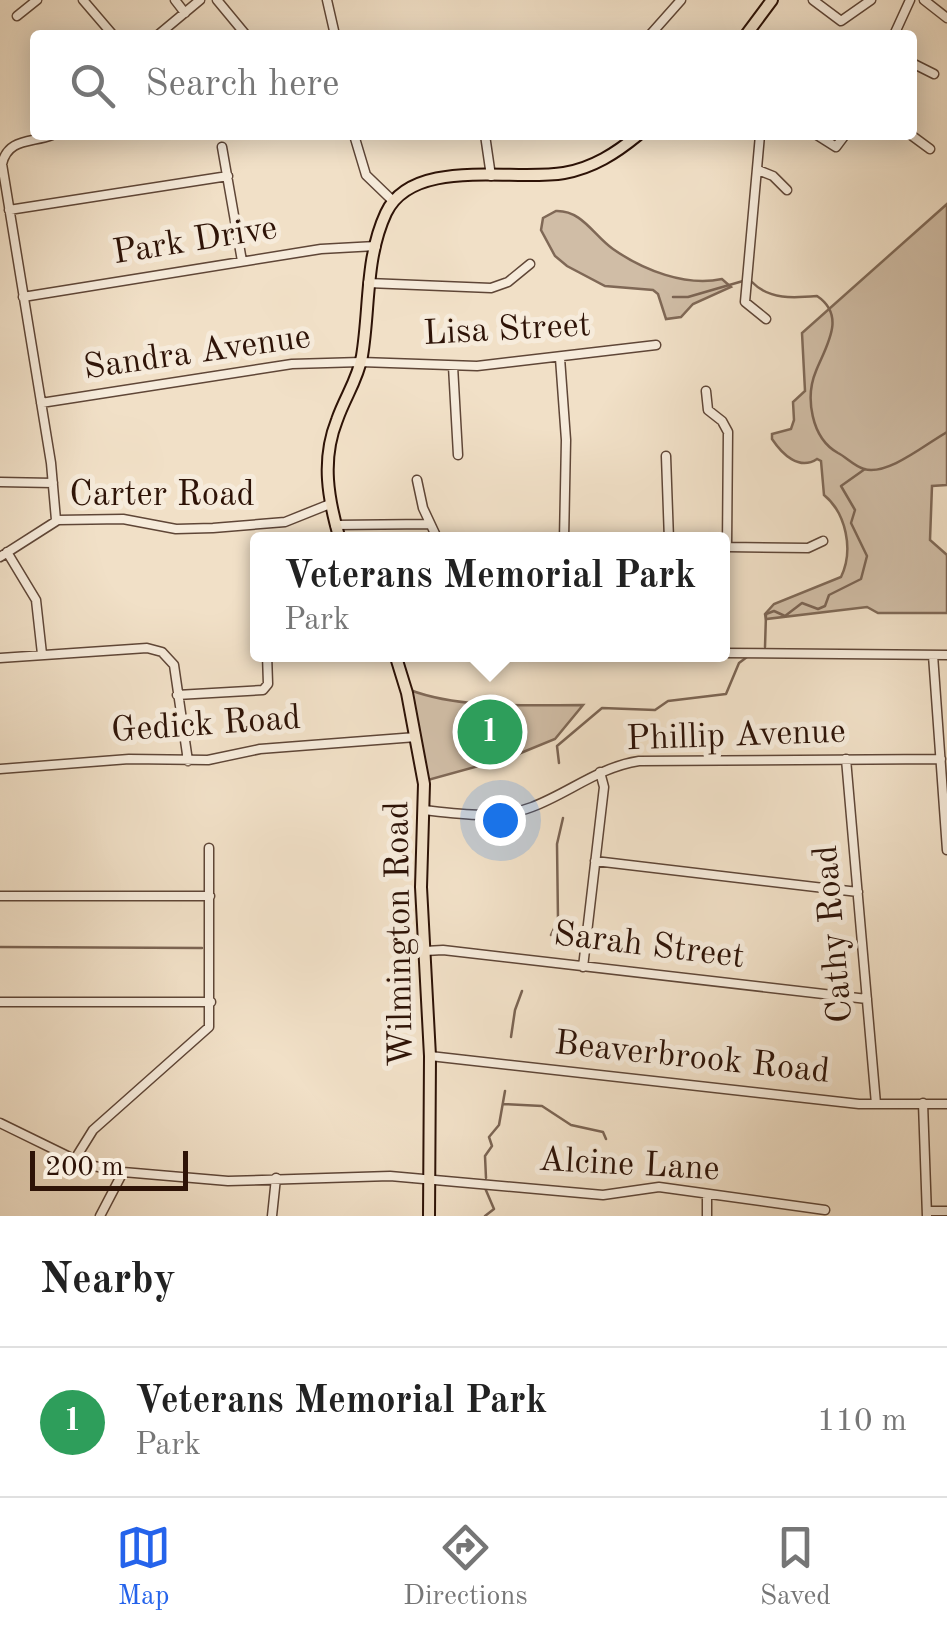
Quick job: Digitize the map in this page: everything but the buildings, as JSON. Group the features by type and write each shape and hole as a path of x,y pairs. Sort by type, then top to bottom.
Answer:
{"main road":[{"path":"750,30 772,0"},
{"path":"338,532 327,476 330,442 360,362 368,283 390,206 410,188 428,179 573,172 603,160 630,140"},
{"name":"Wilmington Road","path":"397,662 423,776 421,886 430,1056 430,1216"}],"street":[{"path":"17,16 36,0"},
{"path":"83,0 109,30"},
{"path":"175,0 185,13"},
{"path":"164,30 200,0"},
{"path":"217,0 242,30"},
{"path":"327,0 334,30"},
{"path":"654,30 681,0"},
{"path":"813,0 840,21 870,0"},
{"path":"896,30 910,0"},
{"path":"924,0 947,18"},
{"path":"917,66 934,74"},
{"path":"917,139 930,149"},
{"path":"30,140 18,142 4,154 2,164 54,484 56,520"},
{"path":"355,140 365,173 390,206"},
{"path":"486,140 490,176"},
{"path":"760,140 745,302 766,319"},
{"path":"222,147 242,261"},
{"path":"758,170 772,176 787,190"},
{"path":"9,210 228,176"},
{"name":"Park Drive","path":"23,296 339,246 376,246"},
{"path":"368,283 488,288 502,286 530,264"},
{"name":"Lisa Street","path":"360,362 453,366 560,358 656,345"},
{"path":"560,358 566,452 564,532"},
{"name":"Sandra Avenue","path":"41,403 273,366 360,362"},
{"path":"453,366 458,455"},
{"path":"706,390 708,410 728,432 725,532"},
{"path":"666,456 669,532"},
{"path":"416,480 434,532"},
{"path":"0,482 54,484"},
{"name":"Carter Road","path":"4,555 56,520 128,519 173,529 213,528 285,522 330,504"},
{"path":"335,524 430,524"},
{"path":"730,547 808,548 823,542"},
{"path":"4,555 36,600 42,654"},
{"path":"0,658 156,649 174,665 188,761"},
{"path":"730,653 947,655"},
{"path":"934,655 947,850"},
{"path":"178,695 256,692 266,688 267,662"},
{"name":"Gedick Road","path":"0,769 129,759 188,761 260,749 416,737"},
{"name":"Cathy Road","path":"846,759 876,1104"},
{"name":"Phillip Avenue","path":"424,810 518,812 600,772 639,760 941,759"},
{"path":"583,967 604,786 600,772"},
{"path":"75,1160 92,1130 206,1032 211,1019 209,848"},
{"path":"596,862 858,892"},
{"path":"0,896 210,896"},
{"name":"Sarah Street","path":"424,951 867,999"},
{"path":"0,1002 211,1002"},
{"name":"Beaverbrook Road","path":"430,1056 876,1104 947,1104"},
{"path":"922,1102 927,1213 947,1211"},
{"name":"Alcine Lane","path":"0,1123 75,1160 122,1172 228,1180 343,1175 430,1178 596,1194 659,1187 825,1210"},
{"path":"100,1216 122,1172"},
{"path":"272,1216 276,1178"},
{"path":"706,1195 707,1216"}],"shaded area":[{"path":"947,204 947,485 932,486 930,540 947,555 947,613 878,613 867,607 766,619 765,614 774,604 841,577 847,555 842,522 824,495 821,461 797,462 772,439 772,434 791,429 793,402 805,391 802,333"},
{"path":"556,211 580,219 613,249 651,270 694,281 722,279 731,287 693,304 681,317 666,319 653,290 605,286 555,256 541,230 543,218"},
{"path":"410,690 472,703 583,705 555,739 511,757 428,780"}],"waterway":[{"path":"673,297 688,297 743,281"},
{"path":"752,282 774,295 817,296 831,313 832,332 811,393 816,427 829,446 857,466 874,470 896,463 947,432"},
{"path":"765,647 766,614 774,611 785,616 802,603 818,609 825,606 829,595 861,579 867,556 851,523 855,510 841,486 865,469"},
{"path":"559,763 557,746 602,708 655,710 668,701 726,694 739,663 747,657"},
{"path":"551,935 558,920 557,844 563,818"},
{"path":"0,947 202,948"},
{"path":"511,1037 522,991"},
{"path":"486,1178 485,1156 492,1146 489,1137 499,1125 505,1091"},
{"path":"503,1104 542,1106 571,1125 603,1132 606,1139"},
{"path":"485,1188 494,1209 485,1216"}],"place":[{"name":"Veterans Memorial Park","path":"490,732"}]}
